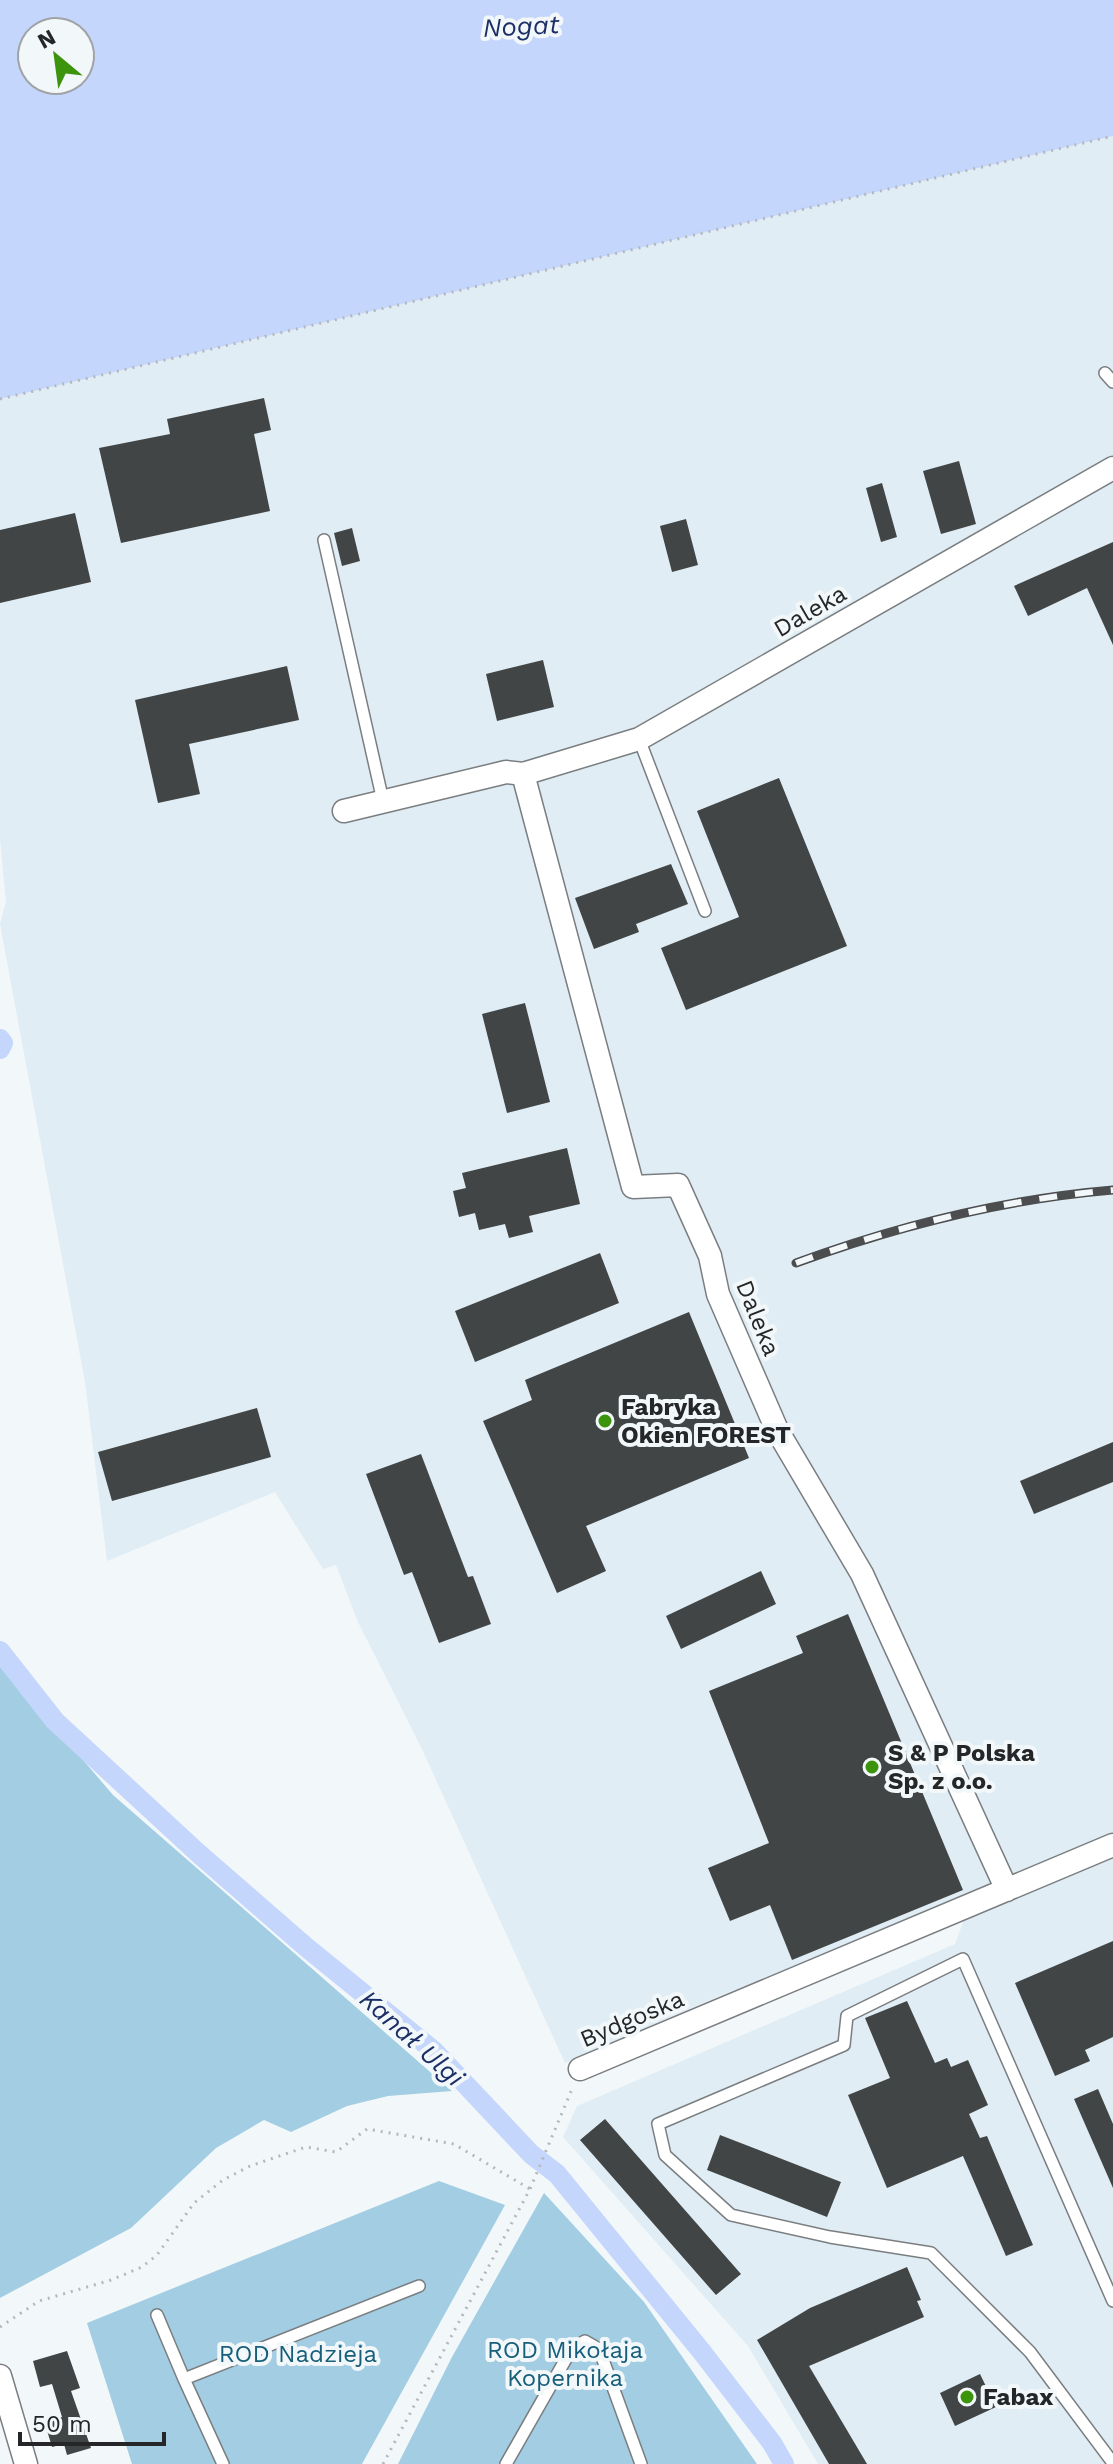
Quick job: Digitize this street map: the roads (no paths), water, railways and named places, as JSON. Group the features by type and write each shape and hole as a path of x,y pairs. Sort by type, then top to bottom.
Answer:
{"street":[{"name":"Daleka","path":"344,811 506,772 523,774 639,739 1113,468"},
{"name":"Daleka","path":"523,774 633,1187 678,1185 710,1256 718,1294 777,1430 862,1574 1007,1890"},
{"name":"Bydgoska","path":"580,2069 1113,1845"},
{"path":"0,2376 26,2464"}],"lane":[{"path":"324,540 383,801"},
{"path":"639,739 705,911"},
{"path":"1113,2301 963,1959 847,2016 844,2045 658,2124 665,2155 731,2215 830,2237 931,2253 1030,2352 1113,2463"},
{"path":"184,2379 419,2286"},
{"path":"157,2315 223,2464"},
{"path":"506,2464 571,2350 585,2341 599,2349 641,2464"}],"water":[{"name":"Nogat","path":"0,0 1113,0 1113,136 0,399"}],"waterway":[{"name":"Kanał Ulgi","path":"0,1039 3,1043 0,1049"},
{"name":"Kanał Ulgi","path":"0,1651 55,1721 198,1853 306,1947 434,2051 531,2154 557,2174 702,2352 772,2443 784,2464"}],"railway":[{"path":"796,1263 873,1237 952,1216 1032,1200 1113,1190"}],"place":[{"name":"Fabryka Okien FOREST","path":"605,1421"},
{"name":"S & P Polska Sp. z o.o.","path":"872,1767"},
{"name":"Fabax","path":"967,2397"}],"park label":[{"name":"ROD Nadzieja","path":"298,2354"},
{"name":"ROD Mikołaja Kopernika","path":"565,2364"}]}
